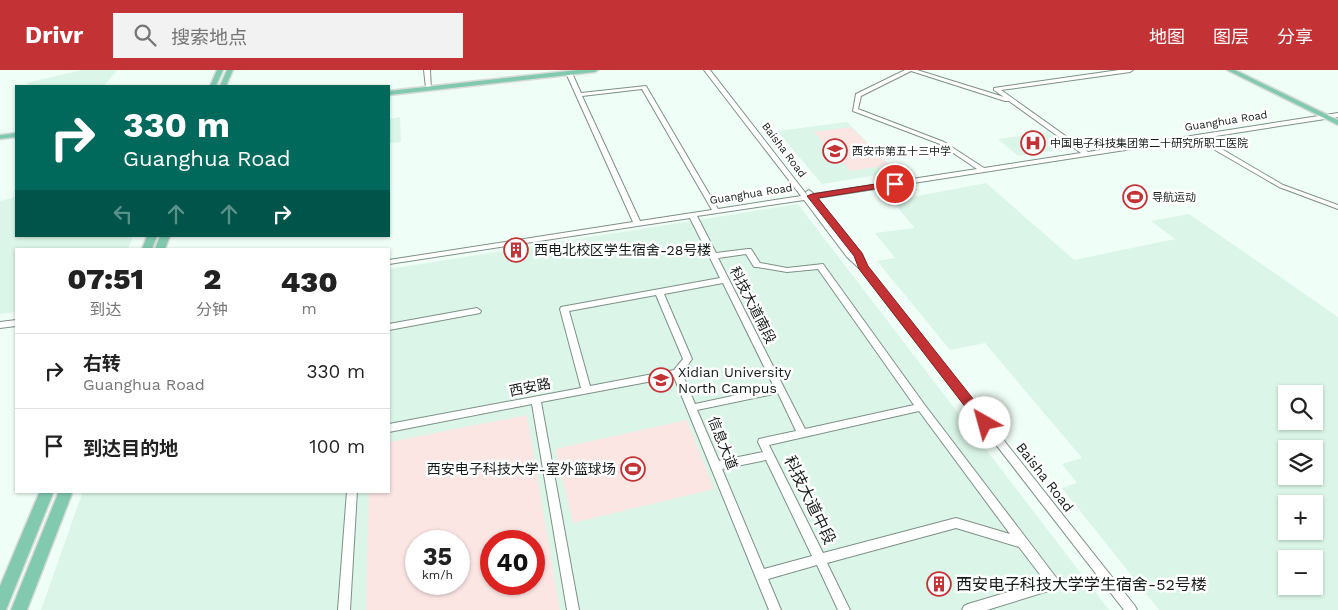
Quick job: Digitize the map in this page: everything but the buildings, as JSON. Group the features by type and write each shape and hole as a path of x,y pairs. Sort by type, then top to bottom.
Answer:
{"main road":[{"path":"213,85 220,70"},
{"path":"223,85 230,70"},
{"path":"390,91 566,71 595,70"},
{"path":"1230,70 1338,123"},
{"path":"1245,70 1337,114"},
{"path":"0,136 15,134"},
{"path":"0,605 46,493"},
{"path":"19,610 65,493"}],"street":[{"path":"427,70 429,87"},
{"name":"Baisha Road","path":"707,70 808,197"},
{"name":"Baisha Road","path":"713,70 850,256 863,267 1131,610"},
{"path":"984,170 942,143 855,110 858,95 911,70 1016,103"},
{"path":"1087,154 996,89 1130,70"},
{"path":"566,71 637,223"},
{"path":"578,95 644,87 716,210"},
{"name":"Guanghua Road","path":"390,262 1337,114"},
{"path":"1197,137 1281,186 1338,207"},
{"name":"科技大道南段","path":"692,214 803,434"},
{"path":"713,256 748,251 757,265 787,270 820,266 921,407 1054,584 968,610"},
{"path":"586,390 564,309 725,280"},
{"path":"659,292 688,359 677,373"},
{"path":"390,327 477,311"},
{"path":"0,321 15,318"},
{"path":"0,325 15,323"},
{"name":"西安路","path":"390,428 677,373"},
{"name":"信息大道","path":"677,373 761,575 773,610"},
{"path":"692,408 780,389"},
{"path":"536,400 573,610"},
{"path":"803,434 921,407"},
{"name":"科技大道中段","path":"803,434 763,442 844,610"},
{"path":"716,466 770,455"},
{"path":"344,610 352,493"},
{"path":"761,575 956,523 1023,543"}],"shaded area":[{"path":"82,70 117,70 105,85 28,85 27,83"},
{"path":"400,117 401,142 390,143 390,119"},
{"name":"西安市第五十三中学","path":"847,122 897,172 822,184 777,131"},
{"path":"851,127 889,165 850,171 814,132"},
{"name":"中国电子科技集团第二十研究所职工医院","path":"1048,132 1069,148 1018,156 998,139"},
{"path":"986,183 1074,260 1175,239 1151,221 1189,214 1338,317 1338,610 1159,610 1062,488 1077,483 1062,464 1082,458 985,343 950,350 877,261 895,258 875,233 915,228 892,201"},
{"path":"15,197 15,237 133,237 128,248 15,248 15,312 0,314 0,201"},
{"name":"Xidian University North Campus","path":"798,204 1109,610 41,610 82,493 390,493 390,269"},
{"path":"527,415 560,610 366,610 369,493 390,493 390,442"},
{"name":"西安电子科技大学-室外篮球场","path":"687,420 714,489 573,523 555,449"}],"place":[{"name":"中国电子科技集团第二十研究所职工医院","path":"1033,143"},
{"name":"西安市第五十三中学","path":"835,151"},
{"name":"导航运动","path":"1135,197"},
{"name":"西电北校区学生宿舍-28号楼","path":"516,250"},
{"name":"Xidian University North Campus","path":"661,380"},
{"name":"西安电子科技大学-室外篮球场","path":"633,469"},
{"name":"西安电子科技大学学生宿舍-52号楼","path":"939,584"}],"route":[{"path":"895,184 812,196 858,255 863,267 985,423"}]}
